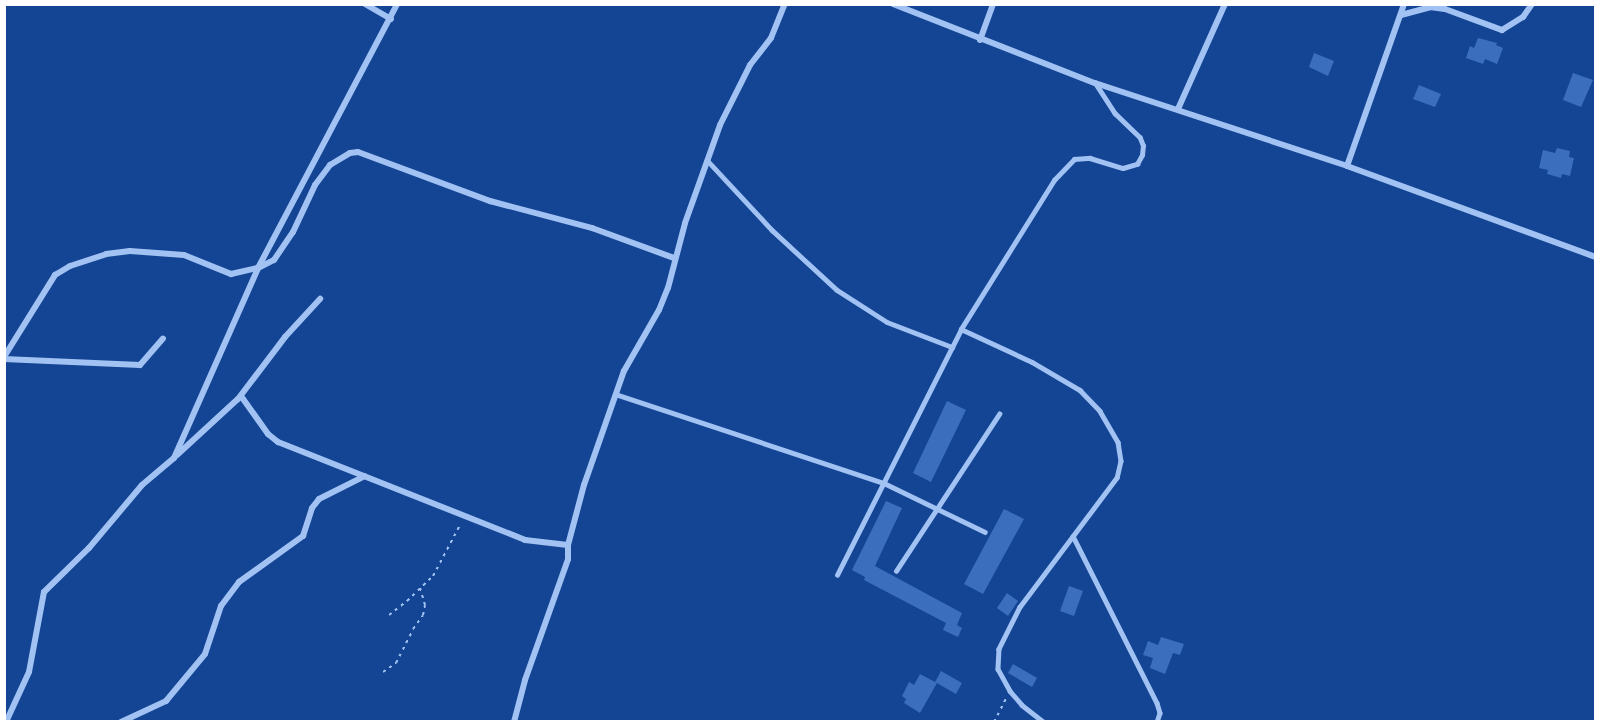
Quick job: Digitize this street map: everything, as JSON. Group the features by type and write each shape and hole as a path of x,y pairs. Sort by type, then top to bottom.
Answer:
{"street":[{"path":"365,4 391,19"},
{"path":"174,458 258,268 397,4"},
{"path":"514,722 525,680 568,559 568,545 584,485 615,394 629,360 659,309 668,288 674,258 707,160 741,82 771,38 785,4"},
{"path":"893,4 980,40 1095,83 1347,166 1596,257"},
{"path":"980,40 993,4"},
{"path":"1178,109 1225,4"},
{"path":"1347,166 1404,4"},
{"path":"1401,15 1430,7 1445,9 1502,30 1523,17 1532,4"},
{"path":"163,339 140,365 4,358 54,275 70,266 106,254 130,251 183,255 231,274 258,268 274,260 286,245 315,185 330,165 340,157 358,152 490,201 592,228 674,258"},
{"path":"6,722 29,672 44,592 89,548 142,485 241,396 285,337 320,299"},
{"path":"241,396 268,434 278,442 525,540 568,545"},
{"path":"121,722 166,701 205,654 221,606 239,582 303,536 312,508 319,499 365,476"}],"lane":[{"path":"837,575 961,329 1063,170 1074,159 1081,157 1113,167 1129,167 1137,164 1142,155 1143,146 1140,138 1115,114 1095,83"},
{"path":"707,160 772,230 837,290 887,322 952,347"},
{"path":"961,329 1032,362 1080,390 1100,411 1118,442 1120,460 1117,478 1020,607 1002,639 998,669 1010,691 1022,705 1044,722"},
{"path":"615,394 884,483 985,532"},
{"path":"896,571 999,414"},
{"path":"1073,536 1157,703 1160,713 1157,722"}],"path":[{"path":"389,615 433,576 464,517"},
{"path":"383,672 396,663 413,629 423,615 425,605 420,588"},
{"path":"994,722 1010,691"}],"building":[{"path":"1478,38 1497,43 1496,45 1503,48 1497,64 1485,59 1483,64 1466,58 1470,46 1474,48"},
{"path":"1314,53 1334,61 1328,76 1309,67"},
{"path":"1573,73 1593,80 1581,107 1563,100"},
{"path":"1419,85 1441,94 1435,107 1413,99"},
{"path":"1557,148 1570,151 1569,157 1574,158 1570,176 1562,174 1561,178 1547,174 1548,170 1539,168 1543,150 1555,153"},
{"path":"947,401 966,410 931,482 913,473"},
{"path":"886,501 902,508 875,566 962,613 957,625 962,628 958,637 943,630 946,623 864,580 865,577 852,570"},
{"path":"1004,509 1024,519 983,594 964,584"},
{"path":"1069,586 1083,591 1074,616 1060,611"},
{"path":"1007,593 1018,601 1008,616 997,608"},
{"path":"1161,637 1184,644 1180,655 1173,653 1165,674 1150,668 1153,658 1143,655 1148,641 1158,645"},
{"path":"1013,664 1037,678 1032,687 1008,673"},
{"path":"941,671 962,683 956,694 935,682"},
{"path":"920,674 937,683 920,713 904,703 906,699 902,696 909,682 914,685"}]}
